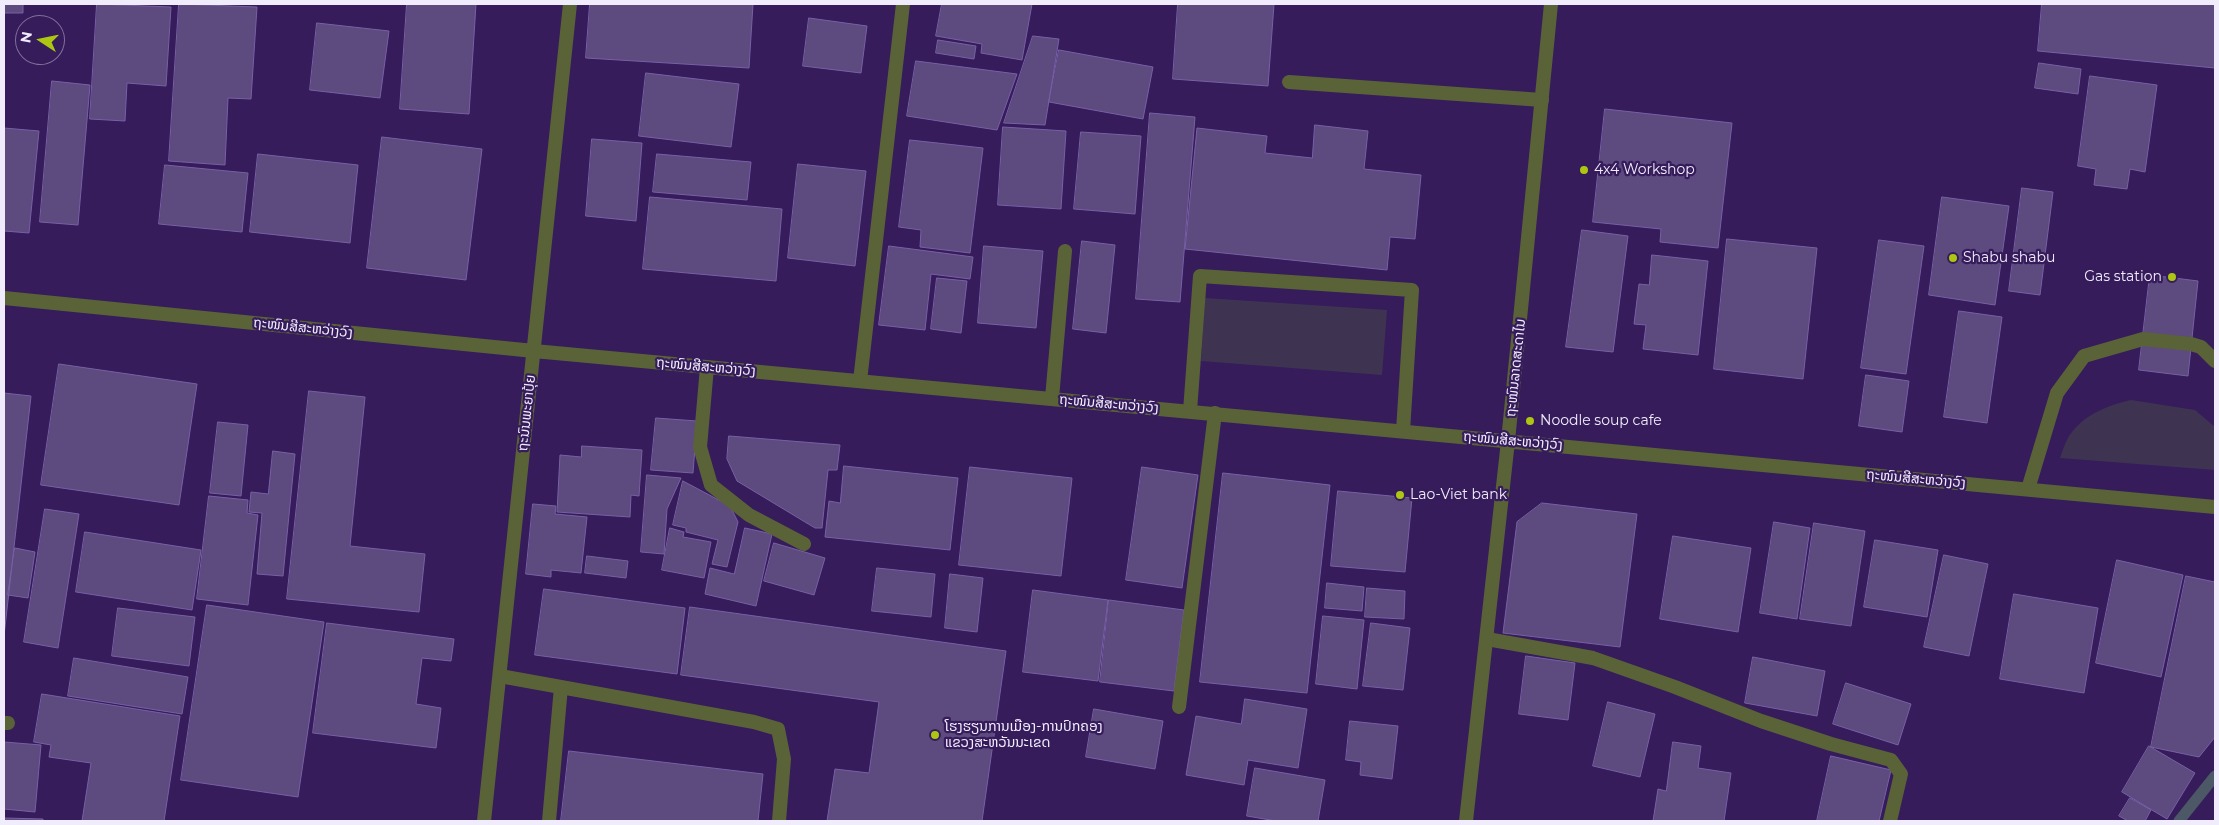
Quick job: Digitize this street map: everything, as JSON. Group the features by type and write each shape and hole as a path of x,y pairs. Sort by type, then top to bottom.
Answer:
{"street":[{"name":"ຖະນົນພະຍາປຸ້ຍ","path":"484,821 570,4"},
{"path":"860,381 903,4"},
{"name":"ຖະໜົນລາດສະດາໄນ","path":"1466,821 1508,441 1551,4"},
{"path":"1289,82 1542,100"},
{"path":"1052,398 1065,251"},
{"path":"1190,412 1200,276 1412,290 1403,431"},
{"name":"ຖະໜົນສີສະຫວ່າງວົງ","path":"4,298 534,351 2215,507"},
{"path":"2028,489 2057,393 2084,356 2143,339 2191,344 2200,348 2215,361"},
{"path":"707,367 700,447 710,485 749,516 804,544"},
{"path":"1179,707 1215,413"},
{"path":"1487,639 1593,658 1675,686 1761,721 1831,744 1891,760 1901,774 1890,821"},
{"path":"500,676 754,722 778,730 784,759 779,821"},
{"path":"549,821 561,686"}],"shaded area":[{"path":"1205,298 1387,310 1382,375 1201,361"},
{"path":"2131,400 2195,410 2215,427 2215,470 2060,458 2070,435 2084,420 2106,408"}],"building":[{"path":"4,4 23,4 23,13 4,13"},
{"path":"97,4 171,7 166,86 127,83 125,121 90,119"},
{"path":"179,4 257,7 251,99 228,98 225,165 169,161"},
{"path":"407,4 476,4 469,114 400,109"},
{"path":"590,4 753,4 749,68 586,58"},
{"path":"942,4 1032,4 1022,60 981,53 982,44 936,36"},
{"path":"1178,4 1274,4 1268,86 1173,79"},
{"path":"2042,4 2215,4 2215,68 2038,51"},
{"path":"809,18 867,26 861,73 803,66"},
{"path":"317,23 389,31 380,98 310,90"},
{"path":"1033,36 1059,39 1045,125 1004,123"},
{"path":"938,40 976,46 974,59 936,53"},
{"path":"1059,50 1153,67 1143,119 1049,102"},
{"path":"916,61 1017,74 997,130 907,116"},
{"path":"2039,63 2081,69 2078,94 2035,88"},
{"path":"646,73 739,84 731,147 639,136"},
{"path":"2090,76 2157,85 2145,172 2130,169 2127,189 2094,185 2096,169 2078,166"},
{"path":"52,81 90,85 78,225 40,222"},
{"path":"1605,109 1732,123 1718,248 1660,242 1661,229 1593,222"},
{"path":"1150,113 1195,117 1180,302 1136,299"},
{"path":"1315,125 1368,131 1364,169 1421,175 1415,239 1390,237 1387,270 1185,249 1197,128 1267,136 1265,153 1312,158"},
{"path":"1003,127 1066,131 1061,209 998,205"},
{"path":"4,128 39,131 29,233 4,231"},
{"path":"1081,132 1141,136 1135,214 1074,209"},
{"path":"382,137 482,149 466,280 367,268"},
{"path":"592,139 642,143 636,221 586,216"},
{"path":"910,140 983,148 970,253 920,247 921,230 899,227"},
{"path":"258,154 358,165 350,243 250,232"},
{"path":"657,154 751,162 747,200 653,192"},
{"path":"798,164 866,171 855,266 788,258"},
{"path":"165,165 248,173 242,232 159,224"},
{"path":"2022,188 2053,192 2040,295 2009,291"},
{"path":"650,197 782,209 776,281 643,269"},
{"path":"1942,197 2009,206 1995,305 1929,295"},
{"path":"1582,230 1628,236 1613,352 1566,347"},
{"path":"1727,239 1817,248 1803,379 1714,369"},
{"path":"1879,240 1924,246 1906,374 1861,368"},
{"path":"1082,241 1115,245 1106,333 1073,329"},
{"path":"889,246 973,257 970,279 931,274 925,330 879,325"},
{"path":"984,246 1043,251 1036,328 978,323"},
{"path":"1652,255 1708,261 1698,355 1643,349 1646,325 1634,324 1639,284 1649,285"},
{"path":"2150,275 2198,281 2188,376 2139,370"},
{"path":"937,278 967,281 961,333 931,329"},
{"path":"1959,311 2002,317 1987,423 1944,417"},
{"path":"59,364 197,384 179,505 41,485"},
{"path":"1866,375 1909,381 1902,432 1859,426"},
{"path":"309,391 365,397 350,546 425,554 419,612 287,599"},
{"path":"4,393 31,396 4,636"},
{"path":"656,418 697,421 693,473 651,470"},
{"path":"218,422 248,425 241,496 210,493"},
{"path":"729,436 840,445 837,470 828,470 822,528 815,528 737,481 727,459"},
{"path":"582,446 642,450 639,496 631,495 630,517 557,512 560,455 581,457"},
{"path":"273,451 295,454 283,576 257,574 262,513 249,512 251,492 268,494"},
{"path":"844,466 958,478 950,550 825,537 829,501 840,503"},
{"path":"970,467 1072,478 1061,576 959,565"},
{"path":"1142,467 1198,475 1182,588 1126,580"},
{"path":"1223,473 1330,485 1307,693 1200,682"},
{"path":"647,475 681,478 667,509 664,554 641,552"},
{"path":"683,481 730,506 738,522 727,567 712,564 718,540 686,532 686,528 673,525"},
{"path":"1338,491 1412,498 1405,572 1331,566"},
{"path":"209,496 248,500 247,513 258,515 248,605 197,599"},
{"path":"1542,503 1637,514 1620,647 1503,633 1517,522"},
{"path":"533,504 556,506 555,514 587,517 581,573 551,570 551,577 526,574"},
{"path":"45,509 79,514 58,648 24,642"},
{"path":"1774,522 1810,528 1797,619 1760,613"},
{"path":"1814,523 1865,531 1851,626 1800,619"},
{"path":"670,528 684,532 683,537 711,542 704,578 662,570"},
{"path":"745,528 772,534 756,606 705,594 710,568 734,574"},
{"path":"85,532 201,550 192,610 76,592"},
{"path":"1673,536 1751,548 1738,632 1660,619"},
{"path":"1875,540 1938,550 1927,617 1864,607"},
{"path":"774,543 825,558 814,595 764,581"},
{"path":"15,548 35,552 28,598 8,595"},
{"path":"1944,555 1988,564 1969,656 1924,647"},
{"path":"587,556 628,561 626,578 585,573"},
{"path":"2117,560 2183,575 2161,677 2096,663"},
{"path":"877,568 935,574 931,617 872,611"},
{"path":"950,574 983,578 977,632 945,628"},
{"path":"2186,576 2215,582 2215,737 2199,757 2151,747"},
{"path":"1327,583 1364,587 1362,611 1325,608"},
{"path":"1367,588 1405,591 1404,619 1365,617"},
{"path":"544,589 685,608 677,674 535,655"},
{"path":"1033,590 1108,600 1098,681 1023,672"},
{"path":"2014,594 2098,608 2084,693 2000,679"},
{"path":"1109,600 1184,610 1174,691 1100,682"},
{"path":"207,605 324,622 298,797 181,780"},
{"name":"ໂຮງຮຽນການເມືອງ-ການປົກຄອງ ແຂວງສະຫວັນນະເຂດ","path":"690,607 1006,651 982,821 827,821 835,769 869,773 879,702 681,675"},
{"path":"118,608 195,617 189,666 112,656"},
{"path":"1323,616 1364,620 1357,689 1316,684"},
{"path":"327,623 454,639 451,661 422,658 416,704 441,708 436,748 313,733"},
{"path":"1371,623 1410,628 1403,690 1363,686"},
{"path":"1526,656 1575,663 1568,720 1519,714"},
{"path":"1753,657 1825,671 1817,716 1745,703"},
{"path":"74,658 188,677 182,714 68,696"},
{"path":"1846,683 1911,704 1898,745 1833,724"},
{"path":"42,694 180,716 164,821 82,821 91,763 49,757 51,745 34,742"},
{"path":"1245,699 1307,709 1298,768 1248,760 1244,785 1186,775 1196,716 1241,724"},
{"path":"1608,702 1655,714 1640,777 1593,766"},
{"path":"1094,709 1163,721 1155,769 1086,757"},
{"path":"1350,721 1398,726 1392,779 1360,775 1361,762 1346,760"},
{"path":"4,742 41,745 35,812 4,809"},
{"path":"1673,742 1701,746 1698,768 1731,773 1724,821 1653,821 1658,789 1666,791"},
{"path":"2149,746 2195,773 2167,819 2122,792"},
{"path":"569,751 763,774 758,821 561,821"},
{"path":"1831,756 1891,770 1879,821 1817,821"},
{"path":"1255,768 1325,780 1318,821 1276,821 1247,816"},
{"path":"2130,798 2151,810 2145,821 2128,821 2119,816"},
{"path":"4,818 43,819 43,821 4,821"}],"waterway":[{"path":"2179,821 2215,776"}],"place":[{"name":"4x4 Workshop","path":"1584,170"},
{"name":"Shabu shabu","path":"1953,258"},
{"name":"Gas station","path":"2172,277"},
{"name":"Noodle soup cafe","path":"1530,421"},
{"name":"Lao-Viet bank","path":"1400,495"},
{"name":"ໂຮງຮຽນການເມືອງ-ການປົກຄອງ ແຂວງສະຫວັນນະເຂດ","path":"935,735"}]}
